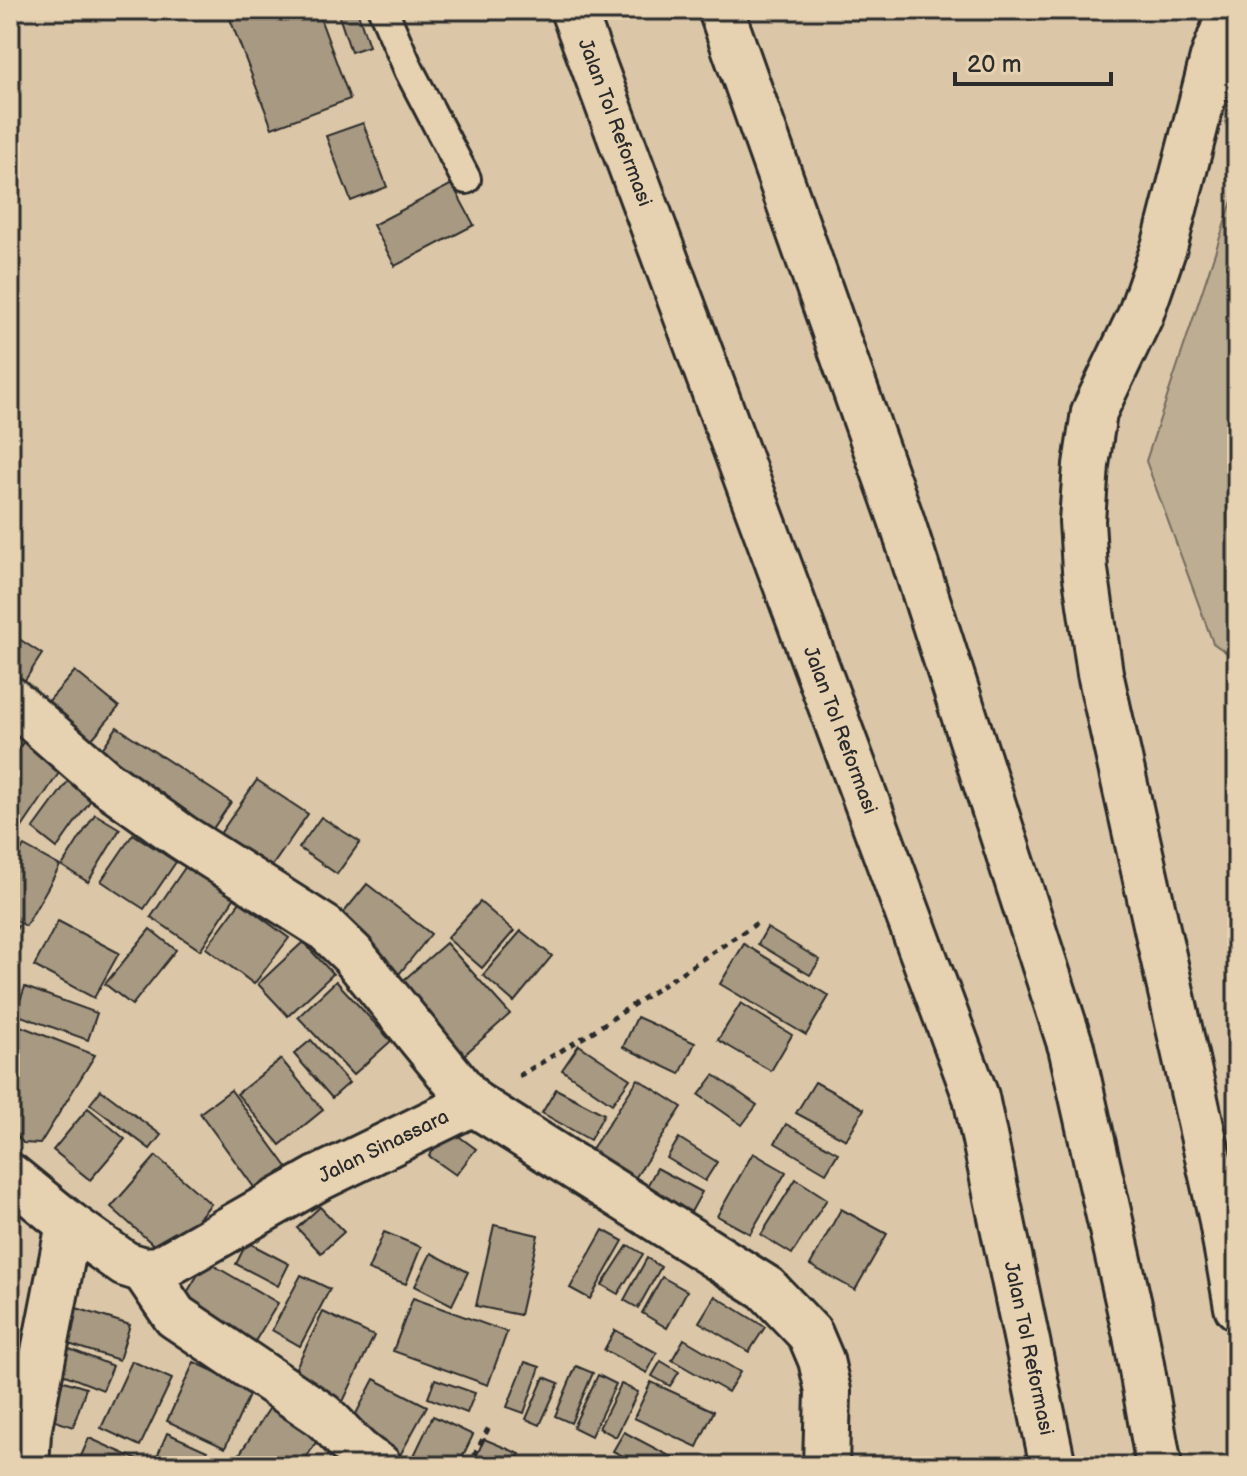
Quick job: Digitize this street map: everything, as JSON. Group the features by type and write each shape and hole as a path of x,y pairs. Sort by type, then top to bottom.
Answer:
{"main road":[{"name":"Jalan Tol Reformasi","path":"573,10 976,1097 1053,1466"},
{"path":"721,10 901,519 1071,1047 1136,1336 1159,1466"},
{"path":"1231,10 1213,58 1165,244 1140,316 1094,412 1082,521 1085,570 1100,673 1221,1216 1237,1307"},
{"path":"10,699 104,781 182,837 325,928 352,954 473,1103 766,1288 810,1334 821,1360 828,1391 826,1466"},
{"name":"Jalan Sinassara","path":"144,1270 159,1269 317,1179 473,1103"},
{"path":"10,1176 125,1264 144,1270 175,1316 322,1415 359,1455 379,1466"},
{"path":"26,1466 28,1433 69,1224"}],"lane":[{"path":"383,10 409,70 466,179"}],"path":[{"name":"Jalan Sinassara","path":"473,1103 589,1034 757,923"},
{"path":"469,1466 490,1425"}],"shaded area":[{"path":"1237,186 1237,660 1213,643 1146,461"}],"building":[{"path":"317,10 350,99 272,128 227,11"},
{"path":"357,10 369,46 351,52 338,13"},
{"path":"363,123 387,187 351,201 326,136"},
{"path":"452,184 474,225 395,266 373,225"},
{"path":"10,633 42,654 18,691 10,686"},
{"path":"75,671 119,707 91,740 46,704"},
{"path":"117,727 231,802 210,833 96,758"},
{"path":"26,738 65,764 21,829 10,822 10,761"},
{"path":"71,777 95,794 57,848 33,829"},
{"path":"257,780 308,814 261,882 211,847"},
{"path":"95,814 120,829 88,882 62,866"},
{"path":"321,817 360,842 337,874 299,848"},
{"path":"133,834 176,862 144,909 101,881"},
{"path":"24,846 60,866 26,926 10,917 10,870"},
{"path":"186,866 235,897 200,950 151,917"},
{"path":"367,884 431,934 395,979 331,928"},
{"path":"240,902 289,938 254,984 206,948"},
{"path":"480,902 514,931 482,968 447,938"},
{"path":"10,921 18,926 10,940"},
{"path":"58,921 119,953 94,998 34,966"},
{"path":"767,928 820,960 810,975 758,944"},
{"path":"150,929 176,950 132,1005 105,984"},
{"path":"521,931 552,956 514,1002 483,975"},
{"path":"303,942 333,974 288,1016 258,984"},
{"path":"446,943 510,1014 454,1064 390,992"},
{"path":"744,944 829,996 806,1035 720,984"},
{"path":"336,981 391,1041 353,1075 298,1017"},
{"path":"25,987 97,1013 88,1040 15,1014"},
{"path":"741,1003 792,1035 771,1071 718,1040"},
{"path":"637,1017 695,1043 680,1074 623,1047"},
{"path":"10,1022 95,1055 40,1144 23,1143 10,1128"},
{"path":"311,1040 349,1083 332,1098 294,1054"},
{"path":"579,1045 630,1079 612,1104 562,1070"},
{"path":"281,1059 323,1110 280,1145 237,1094"},
{"path":"714,1075 757,1105 742,1125 699,1095"},
{"path":"638,1079 682,1107 624,1195 580,1167"},
{"path":"815,1082 864,1109 846,1140 796,1113"},
{"path":"556,1089 604,1114 590,1140 542,1113"},
{"path":"101,1090 161,1135 150,1149 90,1104"},
{"path":"231,1090 287,1167 256,1190 200,1113"},
{"path":"88,1108 125,1139 90,1180 53,1150"},
{"path":"786,1124 838,1153 826,1173 775,1143"},
{"path":"449,1129 476,1149 456,1175 429,1156"},
{"path":"679,1138 717,1162 705,1181 667,1158"},
{"path":"753,1153 786,1172 750,1234 717,1216"},
{"path":"156,1156 211,1204 166,1256 111,1207"},
{"path":"657,1168 702,1192 691,1212 646,1188"},
{"path":"796,1179 827,1199 792,1254 761,1235"},
{"path":"320,1207 344,1232 321,1253 297,1228"},
{"path":"841,1209 887,1234 855,1290 810,1265"},
{"path":"494,1225 538,1235 520,1315 476,1306"},
{"path":"603,1230 623,1241 590,1299 570,1288"},
{"path":"384,1232 421,1247 406,1284 368,1270"},
{"path":"247,1242 289,1264 278,1286 236,1264"},
{"path":"628,1245 643,1254 618,1294 602,1285"},
{"path":"431,1253 468,1272 452,1305 415,1286"},
{"path":"647,1258 661,1267 638,1308 624,1300"},
{"path":"206,1261 278,1303 251,1348 179,1306"},
{"path":"301,1275 330,1289 300,1346 272,1330"},
{"path":"662,1277 687,1291 667,1328 642,1313"},
{"path":"715,1296 765,1327 749,1352 699,1322"},
{"path":"413,1298 507,1332 488,1385 393,1351"},
{"path":"67,1305 130,1325 119,1360 56,1340"},
{"path":"323,1312 374,1336 340,1408 288,1384"},
{"path":"615,1330 657,1353 647,1373 604,1350"},
{"path":"684,1339 740,1372 728,1392 672,1360"},
{"path":"57,1344 113,1366 103,1390 47,1368"},
{"path":"132,1361 172,1379 140,1446 101,1428"},
{"path":"661,1361 679,1372 670,1386 652,1376"},
{"path":"194,1362 252,1389 225,1448 167,1421"},
{"path":"525,1362 540,1367 524,1413 507,1407"},
{"path":"576,1366 593,1373 571,1423 555,1416"},
{"path":"598,1375 616,1384 591,1436 573,1427"},
{"path":"48,1376 86,1388 73,1427 35,1414"},
{"path":"544,1377 559,1383 540,1425 526,1419"},
{"path":"374,1379 427,1406 398,1459 346,1433"},
{"path":"435,1379 475,1393 467,1413 428,1398"},
{"path":"651,1382 714,1411 697,1447 634,1418"},
{"path":"621,1384 638,1392 616,1437 599,1428"},
{"path":"275,1400 323,1431 301,1466 236,1466 233,1464"},
{"path":"433,1416 473,1435 458,1466 409,1466"},
{"path":"624,1432 683,1463 681,1466 642,1466 613,1451"},
{"path":"167,1433 207,1451 200,1466 153,1466"},
{"path":"89,1438 145,1463 144,1466 86,1466 78,1463"},
{"path":"484,1439 520,1454 514,1466 472,1466"}]}
